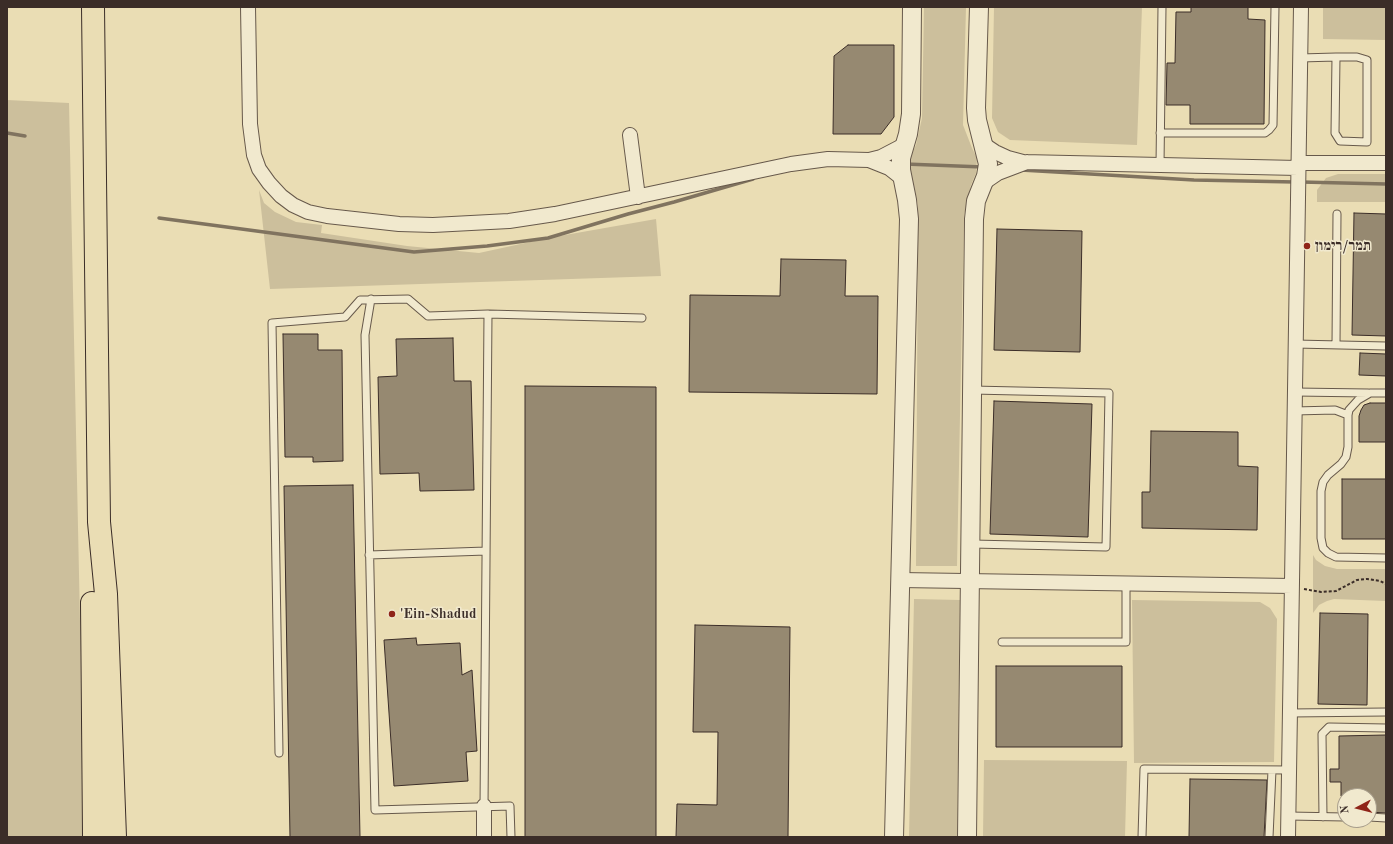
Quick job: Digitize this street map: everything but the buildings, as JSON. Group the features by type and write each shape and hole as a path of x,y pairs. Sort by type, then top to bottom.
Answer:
{"highway":[{"path":"93,7 99,522 106,594 115,837"},
{"path":"94,837 92,611 99,522"}],"street":[{"path":"248,7 250,124 254,155 260,169 269,183 281,196 293,205 308,212 327,216 369,222 433,225 509,221 556,214 791,164 828,160 869,160 881,157 904,145"},
{"path":"894,837 909,218 901,170 901,158 908,134 911,114 912,7"},
{"path":"967,837 974,219 976,201 986,176 988,164 977,120 976,108 979,7"},
{"path":"1288,837 1301,7"},
{"path":"630,135 638,197"},
{"path":"983,144 1008,158 1027,162 1298,166 1386,163"},
{"path":"869,160 889,168 903,179"},
{"path":"982,184 998,173 1027,162"},
{"path":"900,580 1292,586"},
{"path":"484,806 484,837"}],"lane":[{"path":"1160,165 1162,7"},
{"path":"1160,133 1265,133 1269,130 1273,125 1275,7"},
{"path":"1300,58 1336,57 1357,57 1367,60 1367,142 1340,141 1334,133 1336,57"},
{"path":"1336,345 1337,214"},
{"path":"371,299 365,335 375,810 510,806 511,837"},
{"path":"279,753 272,323 345,317 360,300 371,299 408,299 428,316 488,314 642,318"},
{"path":"484,806 488,314"},
{"path":"1295,344 1386,346"},
{"path":"971,544 1106,547 1109,394 972,390"},
{"path":"1295,392 1386,393"},
{"path":"1370,393 1358,400 1349,410 1348,447 1346,457 1323,482 1321,491 1321,538 1323,548 1328,553 1336,557 1386,558"},
{"path":"1294,410 1335,410 1348,415"},
{"path":"369,555 486,551"},
{"path":"1002,642 1126,642 1126,583"},
{"path":"1290,713 1386,712"},
{"path":"1323,817 1322,734 1329,727 1386,728"},
{"path":"1142,837 1144,769 1289,770"},
{"path":"1269,837 1272,770"},
{"path":"1288,816 1337,817"}],"path":[{"path":"1292,586 1327,593 1336,592 1357,580 1367,579 1380,581 1386,584"}],"shaded area":[{"path":"924,7 966,7 963,125 977,158 976,173 971,185 964,215 957,566 916,566 918,205 913,182 909,172 911,155 916,145 922,118"},
{"path":"994,7 1142,7 1137,145 1010,140 998,132 992,118"},
{"path":"1323,7 1386,7 1386,40 1323,39"},
{"path":"7,100 69,103 80,621 82,837 7,837"},
{"path":"1338,174 1386,174 1386,202 1317,202 1317,190 1326,178"},
{"path":"259,190 264,203 275,212 296,222 322,225 321,233 407,246 479,253 548,238 656,219 661,276 270,289"},
{"path":"1313,555 1316,560 1325,566 1337,569 1386,569 1386,601 1334,599 1319,605 1313,613"},
{"path":"914,599 960,600 957,837 909,837"},
{"path":"1132,600 1260,602 1270,608 1277,619 1274,762 1134,763"},
{"path":"984,760 1127,761 1125,837 983,837"}],"waterway":[{"path":"7,133 25,136"},
{"path":"905,164 983,167"},
{"path":"1021,170 1194,180 1295,182"},
{"path":"159,218 414,252 487,246 548,238 753,179"},
{"path":"1301,182 1386,184"}],"place":[{"name":"תמר/רימון","path":"1307,246"},
{"name":"'Ein-Shadud","path":"392,614"}]}
